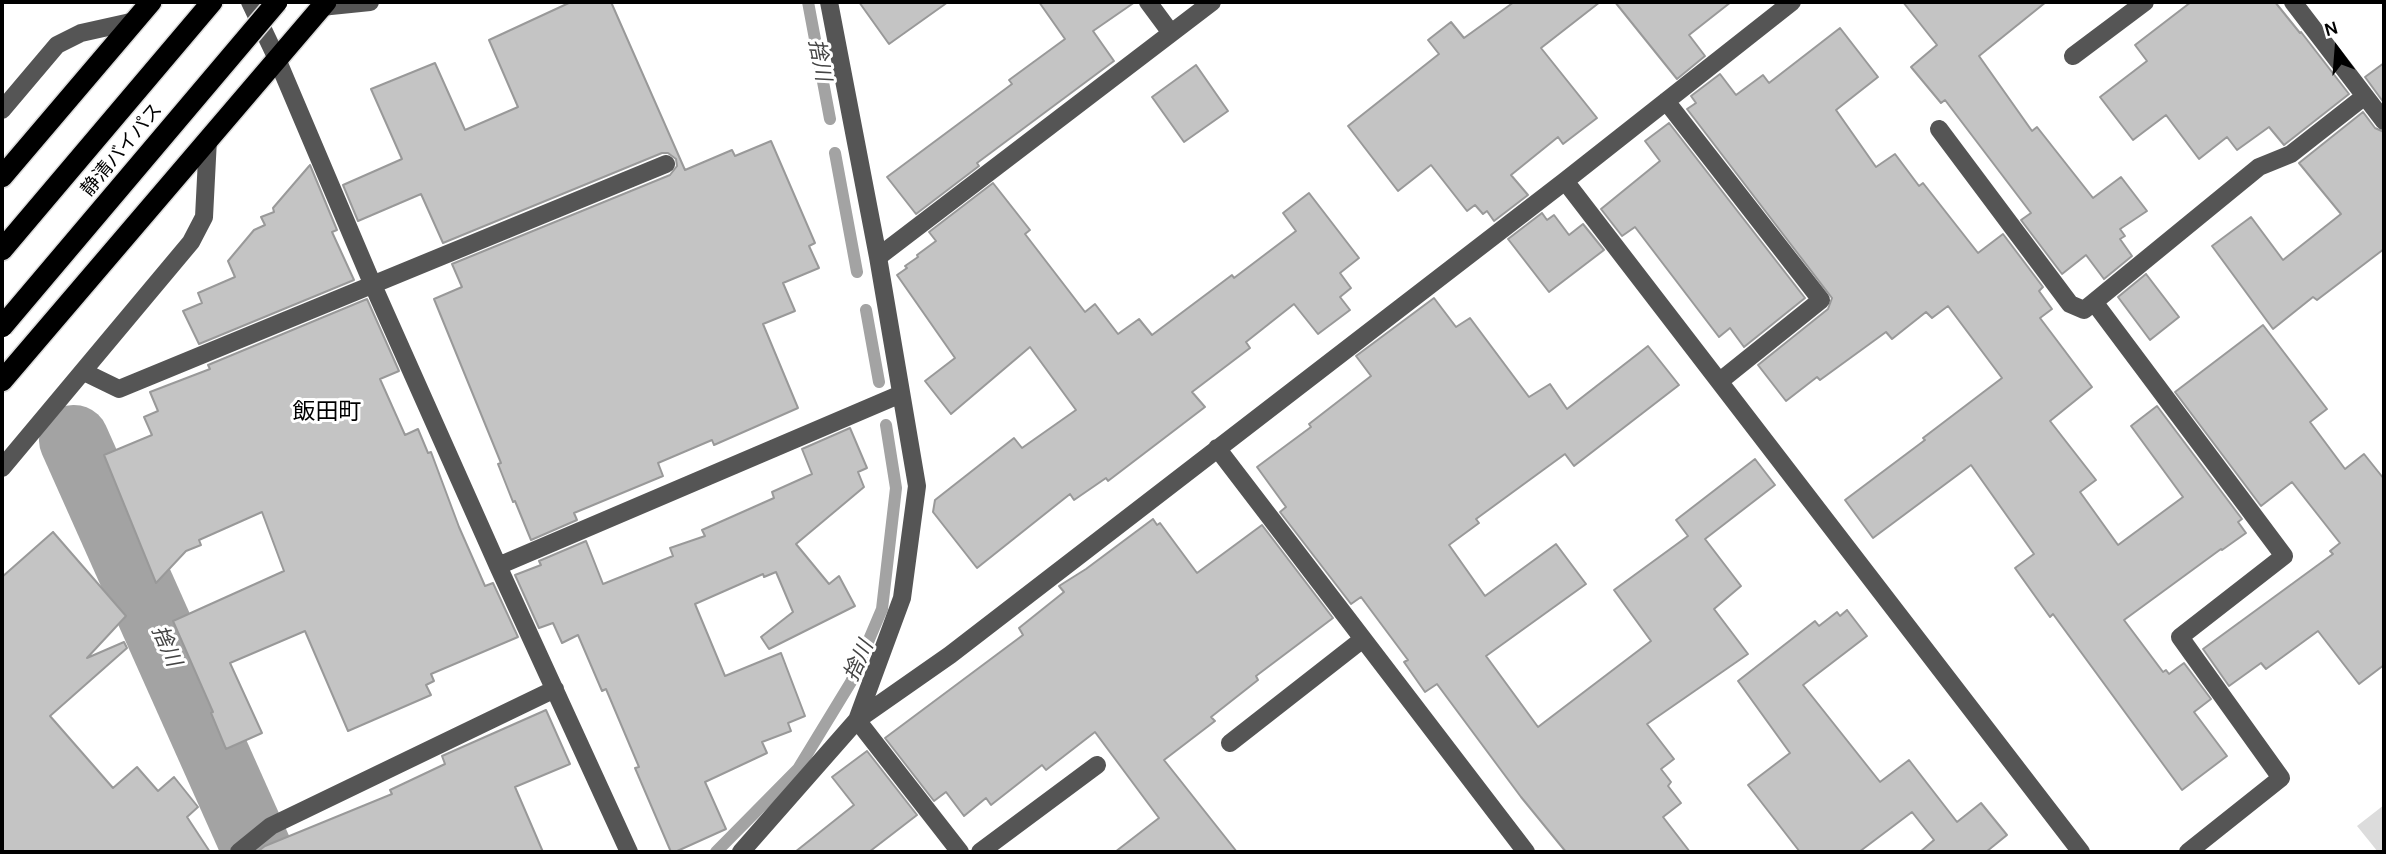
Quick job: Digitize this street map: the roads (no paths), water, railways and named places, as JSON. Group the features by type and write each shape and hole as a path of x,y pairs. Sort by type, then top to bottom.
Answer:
{"highway":[{"path":"2,177 151,2"},
{"name":"静清バイパス","path":"2,250 212,2"},
{"name":"静清バイパス","path":"2,327 277,2"},
{"path":"2,381 324,4"}],"street":[{"path":"250,2 498,566 629,852"},
{"path":"324,4 370,2"},
{"path":"829,2 878,257 917,486 902,598 857,720"},
{"path":"1148,2 1171,33"},
{"path":"878,257 1212,2"},
{"path":"741,852 857,720 950,655 1792,2"},
{"path":"2073,56 2145,2"},
{"path":"2293,2 2384,121"},
{"path":"2,110 57,45 81,33 135,21"},
{"path":"1939,129 2070,304 2084,310 2259,167 2291,154 2365,96"},
{"path":"1666,101 1821,300 1720,381"},
{"path":"2,468 191,242 204,217 208,139"},
{"path":"84,372 119,389 666,164"},
{"path":"1564,181 2081,852"},
{"path":"2094,302 2284,556 2180,637 2281,778 2188,852"},
{"path":"498,566 901,394"},
{"path":"1217,448 1526,852"},
{"path":"1230,743 1363,639"},
{"path":"239,852 271,826 555,689"},
{"path":"857,720 960,852"},
{"path":"980,852 1097,765"}],"waterway":[{"name":"捨川","path":"808,2 830,119"},
{"name":"捨川","path":"835,153 857,272"},
{"name":"捨川","path":"866,310 879,382"},
{"name":"捨川","path":"716,852 798,769 851,682 882,609 896,488 886,425"},
{"name":"捨川","path":"74,440 258,852"}],"district":[{"name":"飯田町","path":"327,412"}]}
